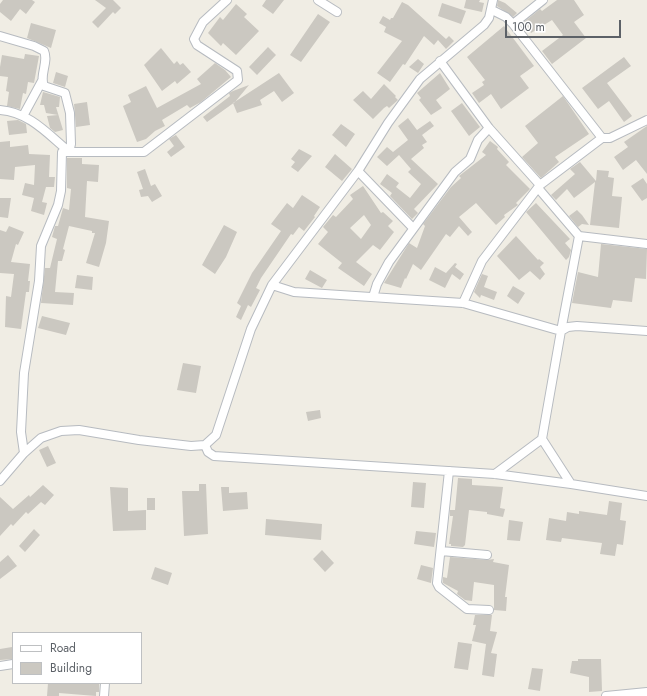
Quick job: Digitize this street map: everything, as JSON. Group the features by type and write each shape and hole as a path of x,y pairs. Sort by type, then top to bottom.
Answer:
{"street":[{"path":"0,110 13,111 35,122 64,150 144,152 238,80 237,71 197,45 194,39 203,22 228,0"},
{"path":"318,0 337,12"},
{"path":"0,480 24,453 41,438 62,431 79,430 139,440 191,446 205,445 216,435 252,329 272,285 358,171 388,123 420,79 484,25 492,10 493,0"},
{"path":"514,24 543,0"},
{"path":"492,10 506,16 514,24 602,138"},
{"path":"0,36 34,46 44,51 45,60 42,82 23,116"},
{"path":"440,61 489,128 579,236 647,244"},
{"path":"42,82 44,86 65,93 70,113 71,144 70,148 64,150"},
{"path":"463,303 482,261 539,187 602,138 610,138 647,120"},
{"path":"373,297 377,284 389,262 455,172 470,159 478,140 489,128"},
{"path":"24,453 21,432 24,373 39,281 41,246 58,205 62,183 64,150"},
{"path":"358,171 413,228"},
{"path":"571,484 542,439 579,236"},
{"path":"272,285 294,292 463,303 561,332"},
{"path":"561,332 568,327 577,326 647,331"},
{"path":"495,474 542,439"},
{"path":"205,445 208,452 214,456 495,474 647,496"},
{"path":"449,471 437,583 439,587 467,609 489,610"},
{"path":"441,551 487,555"},
{"path":"0,666 12,664"},
{"path":"104,696 105,684"},
{"path":"606,696 647,692"}],"building":[{"path":"3,0 32,0 35,2 26,14 20,9 11,21 0,12 0,4"},
{"path":"95,0 113,0 121,8 115,14 113,12 98,28 92,22 106,8"},
{"path":"266,0 284,0 273,14 262,6"},
{"path":"466,0 480,0 479,2 484,3 482,12 464,8"},
{"path":"498,0 505,3 517,13 513,17 497,6"},
{"path":"557,0 574,0 584,15 574,22 586,38 552,64 542,51 563,35 552,20 531,33 524,22 540,9 542,11"},
{"path":"402,2 408,5 446,39 449,36 454,41 446,49 438,40 434,45 424,36 405,65 403,64 390,82 377,73 402,41 384,32 386,27 379,23 383,16 390,20 393,18"},
{"path":"442,3 466,11 461,24 438,16"},
{"path":"236,4 247,14 244,17 259,31 236,55 223,43 221,46 208,33 220,17 223,20"},
{"path":"318,14 330,22 301,62 290,55"},
{"path":"31,23 56,30 51,48 27,38"},
{"path":"504,26 534,66 520,76 529,88 501,109 491,94 479,103 472,93 484,85 482,82 485,80 467,57"},
{"path":"268,47 276,55 257,75 249,67"},
{"path":"161,48 174,64 177,61 180,65 183,63 191,72 177,84 175,81 162,91 144,65"},
{"path":"25,54 39,56 34,83 28,82 26,94 23,93 20,109 7,106 9,92 6,91 8,77 0,76 0,67 2,55 24,59"},
{"path":"624,57 631,66 607,83 632,116 624,122 609,101 598,109 582,88"},
{"path":"418,59 424,64 418,73 409,67"},
{"path":"215,63 225,70 231,77 201,102 190,108 187,105 162,120 165,126 155,131 146,139 137,142 123,106 131,102 128,95 146,86 157,108 201,84 197,79"},
{"path":"56,72 68,76 65,87 53,83"},
{"path":"279,73 294,93 282,102 274,91 260,100 262,105 237,113 233,103"},
{"path":"440,73 450,89 436,100 442,108 431,115 419,100 421,98 417,93"},
{"path":"384,84 398,100 389,108 387,106 384,108 373,119 353,100 363,91 371,99"},
{"path":"249,85 235,102 207,122 203,117 230,96 229,93"},
{"path":"43,92 60,97 59,107 56,107 63,130 55,132 50,128 47,116 58,115 46,113 44,105 40,105"},
{"path":"563,96 589,134 555,157 559,162 541,178 522,157 538,143 525,126"},
{"path":"87,102 90,125 76,127 74,104"},
{"path":"462,103 480,127 469,136 451,111"},
{"path":"408,118 417,130 430,121 434,126 422,135 427,142 422,145 424,148 411,159 438,184 414,209 418,213 412,219 390,196 392,193 380,184 387,174 399,183 396,187 410,198 421,184 408,172 411,169 399,155 387,166 377,157 387,147 393,152 408,140 398,126"},
{"path":"18,120 26,124 27,133 9,135 7,121"},
{"path":"341,124 355,134 346,147 332,135"},
{"path":"647,126 647,174 636,160 623,170 614,157 628,147 624,142"},
{"path":"176,135 185,147 171,157 167,152 174,146 169,139"},
{"path":"10,141 10,147 28,145 29,154 50,155 49,177 55,177 54,187 46,187 42,202 47,203 44,215 31,211 34,198 22,195 25,183 34,185 35,165 15,167 14,180 0,179 0,142"},
{"path":"490,141 498,147 497,149 509,162 506,165 530,189 516,203 518,205 504,215 505,217 496,225 476,203 459,217 472,232 468,236 459,226 450,237 446,234 421,270 413,264 401,288 384,283 409,243 417,248 425,226 423,224 451,187 461,178 459,176 486,155 482,152"},
{"path":"299,149 312,156 298,172 291,167 295,162 291,159"},
{"path":"335,154 352,169 342,181 325,167"},
{"path":"67,158 82,158 82,164 99,165 98,182 87,181 85,217 109,221 106,243 99,267 86,263 95,233 69,226 63,249 65,250 62,261 58,261 55,292 74,293 73,305 41,303 45,268 50,268 57,239 52,237 55,226 58,226 63,208 69,210 71,189 67,188"},
{"path":"580,162 596,181 597,170 609,171 608,177 614,178 612,196 622,197 619,228 590,225 595,182 574,198 567,189 556,200 551,195 575,174 570,169"},
{"path":"145,169 151,186 155,184 162,196 152,202 148,196 141,197 139,190 143,189 137,172"},
{"path":"643,178 647,184 647,198 642,201 631,186"},
{"path":"363,186 381,213 383,212 393,221 388,226 394,232 380,250 373,245 356,262 372,274 364,286 338,268 342,263 318,244 328,232 323,227 333,215 336,217 353,199 350,195","holes":["364,215 371,225 361,239 350,228"]},
{"path":"302,195 320,207 314,216 315,217 304,231 299,227 293,235 291,234 261,278 256,288 260,290 251,307 248,305 241,320 236,317 241,306 237,303 252,273 281,231 271,224 287,203 293,208"},
{"path":"0,198 11,198 8,218 0,217"},
{"path":"536,203 570,239 565,243 571,250 569,257 566,260 526,212"},
{"path":"577,210 589,225 582,224 578,227 569,216"},
{"path":"224,225 237,232 226,257 215,274 202,265"},
{"path":"9,226 24,232 18,245 16,244 11,262 30,264 28,281 30,281 29,292 26,292 21,329 5,327 6,296 11,297 14,274 0,273 0,230 6,232"},
{"path":"516,236 538,260 539,259 544,263 540,267 545,274 540,280 530,271 519,280 497,256"},
{"path":"601,244 647,249 646,279 635,278 632,302 613,300 611,308 572,303 578,272 598,277"},
{"path":"455,263 457,264 455,267 464,274 460,280 452,274 445,288 429,280 435,267 446,273"},
{"path":"310,270 327,280 322,288 305,279"},
{"path":"482,274 488,276 484,287 497,292 494,300 481,295 480,298 474,292"},
{"path":"77,275 93,277 92,290 75,288"},
{"path":"513,286 525,293 518,304 507,296"},
{"path":"42,316 70,323 66,335 38,328"},
{"path":"183,363 201,366 196,393 177,390"},
{"path":"320,410 321,418 308,421 306,412"},
{"path":"48,446 56,463 47,467 39,450"},
{"path":"458,478 472,479 472,485 503,487 500,508 505,509 503,517 487,514 487,512 469,510 465,545 463,547 451,546 451,544 449,544 453,516 450,516 450,510 455,510"},
{"path":"413,482 426,483 424,508 411,507"},
{"path":"199,484 206,484 208,534 184,536 182,491 199,491"},
{"path":"43,485 54,495 45,505 41,502 28,514 26,512 13,526 11,524 0,536 0,497 13,509 29,495 30,497"},
{"path":"110,487 128,488 128,511 146,510 146,530 113,531"},
{"path":"221,487 229,487 229,493 247,492 248,509 223,511"},
{"path":"147,498 155,498 155,510 147,510"},
{"path":"609,501 622,503 620,520 626,521 623,545 617,544 615,556 600,554 602,543 562,538 561,542 546,540 549,518 566,521 567,512 579,514 579,511 607,515"},
{"path":"266,519 322,524 321,540 265,535"},
{"path":"509,520 523,522 520,541 507,540"},
{"path":"34,529 40,535 25,552 19,546"},
{"path":"416,531 436,533 434,547 414,544"},
{"path":"322,550 334,563 325,572 313,559"},
{"path":"8,555 17,566 0,579 0,562"},
{"path":"450,557 487,560 494,559 493,562 509,565 505,597 507,597 506,611 494,610 494,585 474,582 472,601 465,600 457,594 458,591 443,583 443,577 447,578"},
{"path":"421,565 433,568 431,583 417,579"},
{"path":"155,567 172,573 168,585 151,579"},
{"path":"475,615 492,615 490,631 497,632 491,653 497,654 494,677 482,675 486,644 472,641 476,625 473,625"},
{"path":"458,642 472,644 468,670 454,668"},
{"path":"12,647 12,659 0,660 0,649"},
{"path":"578,659 601,659 602,691 589,692 589,677 570,673 572,661 578,661"},
{"path":"532,668 543,669 540,691 528,689"},
{"path":"48,684 99,684 99,692 96,692 96,696 59,693 59,696 47,696"}]}
